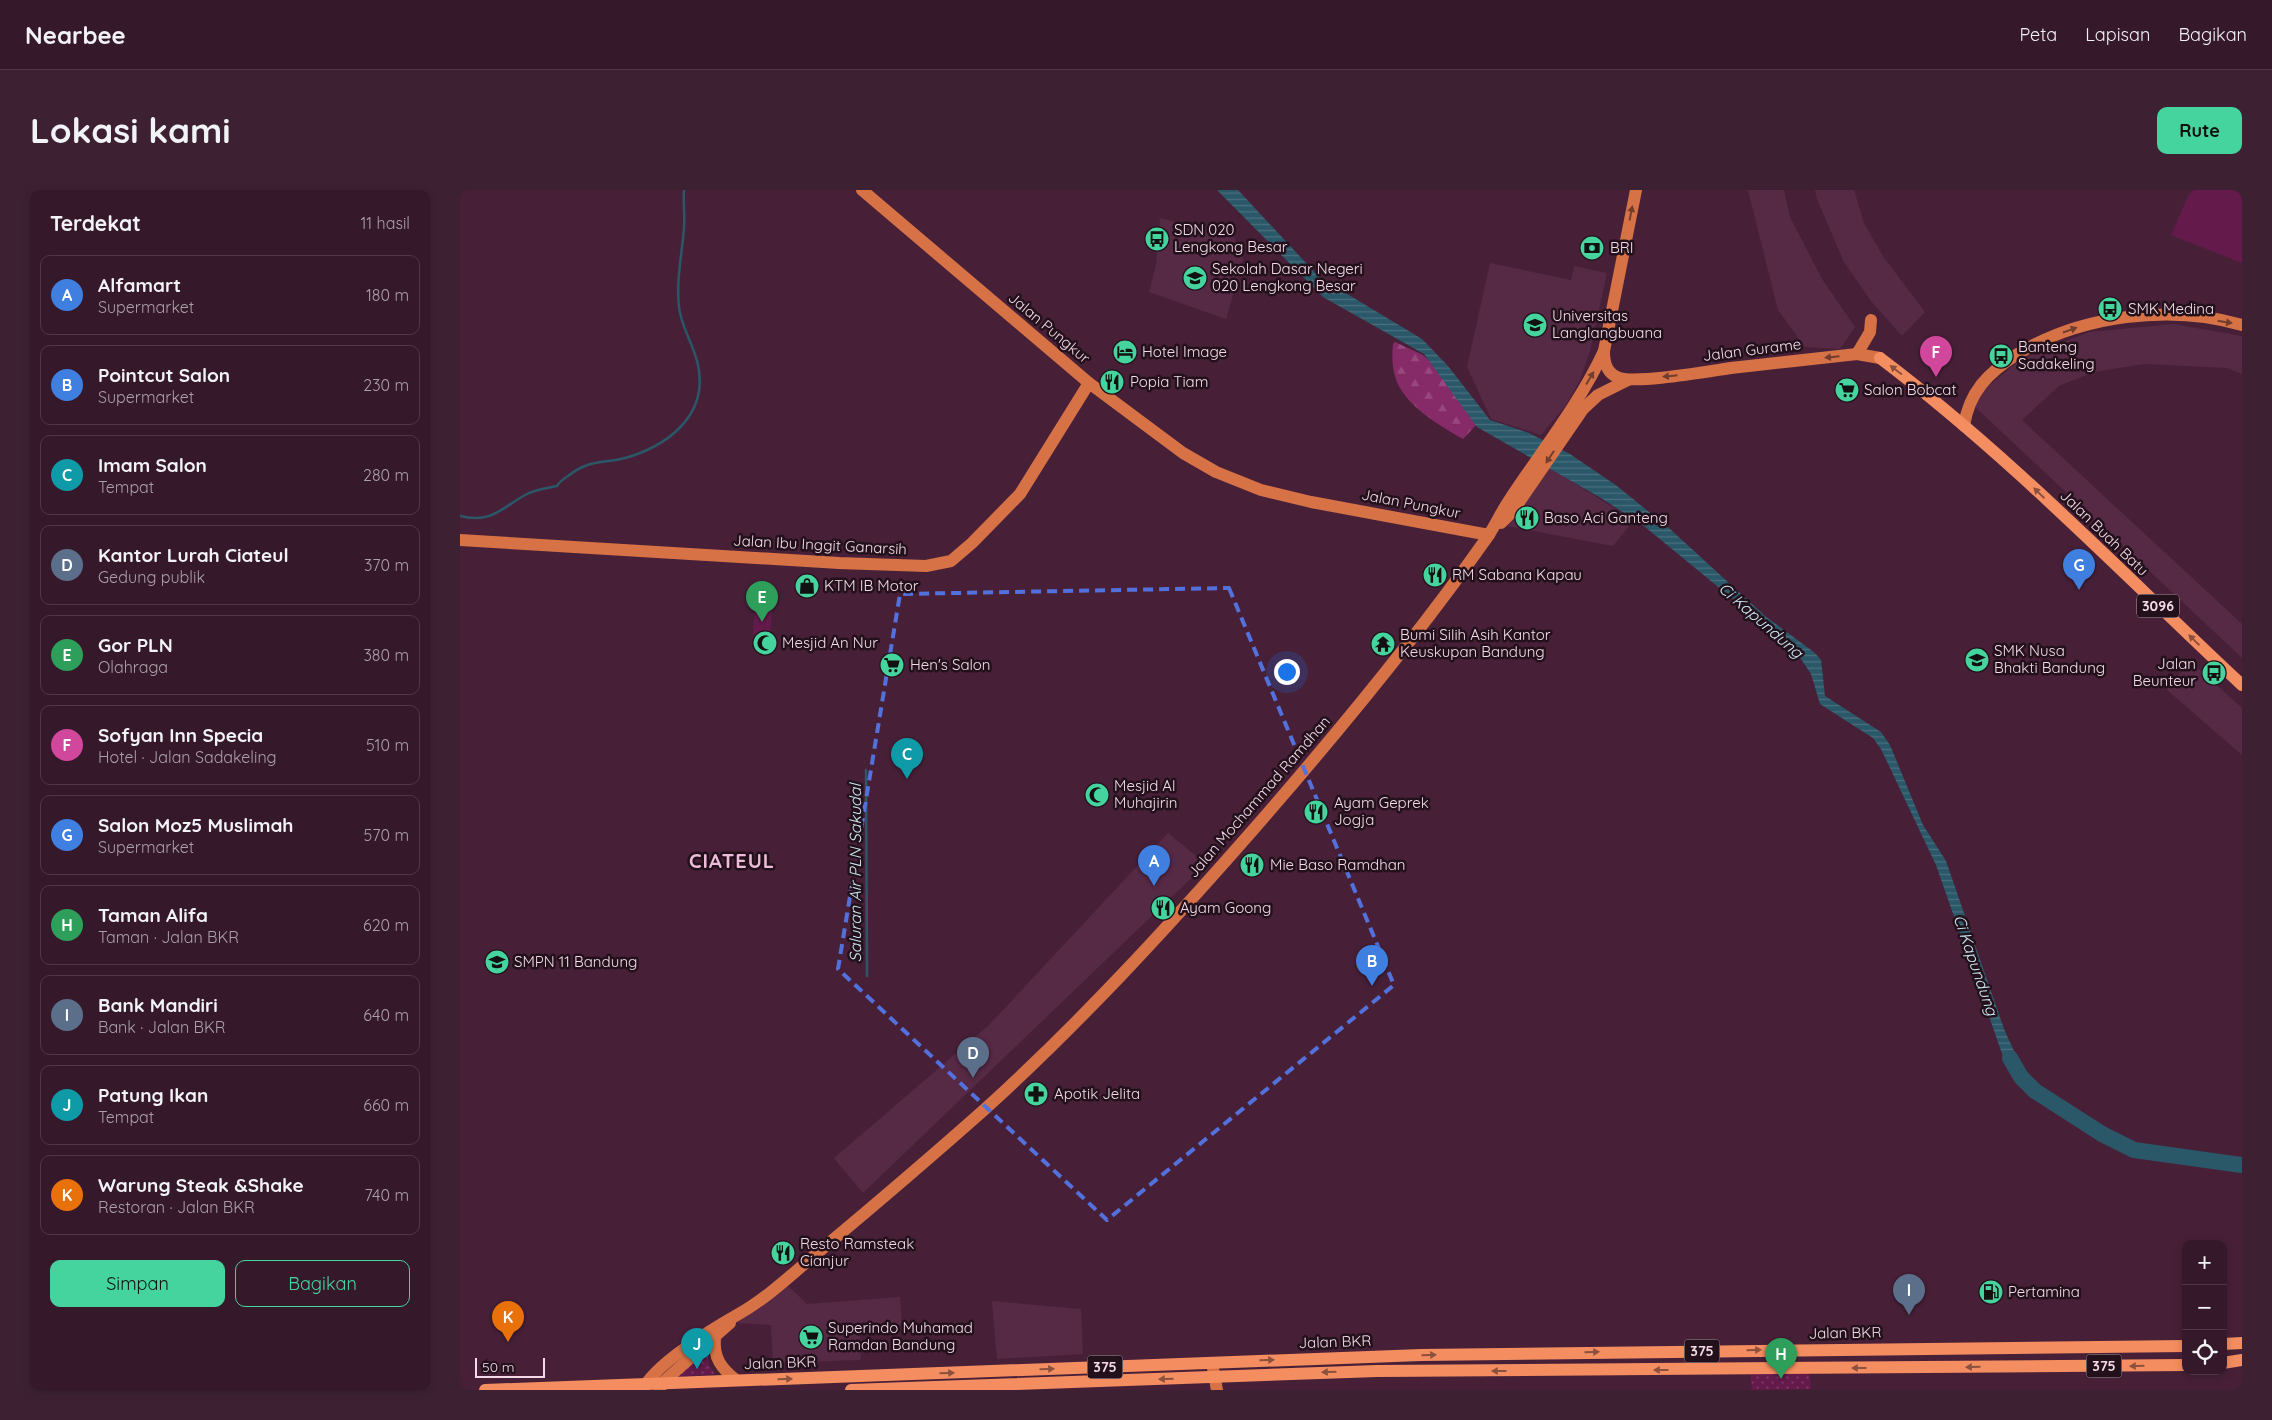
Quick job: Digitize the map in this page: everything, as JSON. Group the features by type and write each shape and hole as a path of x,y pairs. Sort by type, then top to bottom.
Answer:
{"main road":[{"name":"Jalan Pungkur","path":"862,190 1089,383 1196,461 1216,472 1261,490 1311,502 1489,536"},
{"path":"1628,380 1618,378 1609,372 1604,362 1604,352 1636,190"},
{"path":"1964,426 1973,395 1990,375 2032,346 2071,328 2114,319 2142,316 2185,316 2242,325"},
{"path":"1857,354 1870,332 1871,320"},
{"name":"Jalan Mochammad Ramdhan","path":"644,1387 662,1368 714,1327 737,1316 765,1295 886,1195 986,1107 1084,1014 1180,912 1334,737 1375,687 1489,536 1505,506 1534,472 1558,437 1604,352"},
{"name":"Jalan Gurame","path":"1628,380 1857,354 1880,358"},
{"name":"Jalan Buah Batu","path":"1880,358 1921,389 2012,468 2242,685"},
{"name":"Jalan Mochammad Ramdhan","path":"1558,437 1598,395 1628,380"},
{"name":"Jalan Ibu Inggit Ganarsih","path":"460,540 839,563 926,566 939,564 951,561 972,543 1020,494 1089,383"},
{"name":"Jalan Mochammad Ramdhan","path":"661,1386 726,1329 737,1316"},
{"path":"715,1338 718,1362 725,1372 736,1380"},
{"path":"2227,1344 2242,1343"},
{"name":"Jalan BKR","path":"486,1390 644,1387 736,1380 1421,1355 2182,1346"},
{"path":"2227,1362 2242,1360"},
{"path":"1212,1363 1216,1384"},
{"name":"Jalan BKR","path":"851,1390 1216,1384 1377,1371 2182,1365"}],"highlighted area":[{"path":"1229,588 1394,985 1107,1220 838,969 900,594"}],"shaded area":[{"path":"1748,190 1784,190 1790,217 1822,279 1855,327 1840,349 1805,347 1778,310"},
{"path":"1815,190 1854,190 1864,223 1882,255 1925,312 1902,336 1871,301 1844,262 1817,199"},
{"path":"2194,190 2242,190 2242,263 2171,235 2188,196"},
{"name":"Sekolah Dasar Negeri 020 Lengkong Besar","path":"1160,218 1234,237 1243,259 1226,319 1149,292 1156,265"},
{"name":"Universitas Langlangbuana","path":"1490,263 1571,280 1574,266 1607,273 1590,351 1580,380 1566,405 1541,435 1491,419 1467,367"},
{"path":"2173,324 2242,336 2242,374 2227,368 2144,364 2094,372 2059,386 2022,420 2242,624 2242,658 1970,402 2022,358 2089,332"},
{"path":"1548,467 1634,520 1613,546 1507,526"},
{"path":"755,608 772,609 770,635 753,634"},
{"path":"2191,662 2242,708 2242,755 2166,689"},
{"path":"1168,833 1206,864 863,1193 834,1158 989,1025"},
{"path":"785,1283 807,1304 900,1297 902,1325 859,1323 861,1360 773,1363 771,1325 737,1323"},
{"path":"992,1301 1081,1309 1083,1354 997,1359"},
{"path":"707,1352 709,1365 715,1374 675,1377"},
{"path":"1809,1370 1811,1389 1752,1390 1750,1371"}],"green space":[{"path":"1395,342 1423,355 1443,374 1478,423 1463,439 1423,413 1405,396 1394,372 1392,352"}],"water":[{"path":"1217,190 1238,190 1319,277 1422,339 1448,366 1490,420 1529,433 1570,454 1617,486 1670,529 1765,616 1815,653 1821,660 1825,696 1881,732 1890,745 1923,825 1946,861 2004,1029 2024,1073 2018,1078 2005,1062 1936,865 1881,749 1873,738 1820,704 1811,674 1801,659 1745,609 1644,526 1601,498 1477,427 1424,354 1323,297"}],"waterway":[{"path":"460,516 471,518 489,516 531,492 557,486 563,479 584,466 623,459 647,450 674,433 684,423 698,397 700,382 696,358 682,322 678,297 684,223 684,190"},
{"name":"Saluran Air PLN Sakudal","path":"866,770 867,976"},
{"name":"Ci Kapundung","path":"2010,1058 2021,1077 2035,1091 2102,1134 2134,1150 2242,1165"}],"place":[{"name":"SDN 020 Lengkong Besar","path":"1157,239"},
{"name":"BRI","path":"1592,248"},
{"name":"Sekolah Dasar Negeri 020 Lengkong Besar","path":"1195,278"},
{"name":"SMK Medina","path":"2110,309"},
{"name":"Universitas Langlangbuana","path":"1535,325"},
{"name":"Hotel Image","path":"1125,352"},
{"name":"Banteng Sadakeling","path":"2001,356"},
{"name":"Sofyan Inn Specia","path":"1936,377"},
{"name":"Popia Tiam","path":"1112,382"},
{"name":"Salon Bobcat","path":"1847,390"},
{"name":"Baso Aci Ganteng","path":"1527,518"},
{"name":"RM Sabana Kapau","path":"1435,575"},
{"name":"KTM IB Motor","path":"807,586"},
{"name":"Salon Moz5 Muslimah","path":"2079,590"},
{"name":"Gor PLN","path":"762,622"},
{"name":"Mesjid An Nur","path":"765,643"},
{"name":"Bumi Silih Asih Kantor Keuskupan Bandung","path":"1383,644"},
{"name":"SMK Nusa Bhakti Bandung","path":"1977,660"},
{"name":"Hen's Salon","path":"892,665"},
{"name":"Jalan Beunteur","path":"2214,673"},
{"name":"Imam Salon","path":"907,779"},
{"name":"Mesjid Al Muhajirin","path":"1097,795"},
{"name":"Ayam Geprek Jogja","path":"1316,812"},
{"name":"Mie Baso Ramdhan","path":"1252,865"},
{"name":"Alfamart","path":"1154,886"},
{"name":"Ayam Goong","path":"1163,908"},
{"name":"SMPN 11 Bandung","path":"497,962"},
{"name":"Pointcut Salon","path":"1372,986"},
{"name":"Kantor Lurah Ciateul","path":"973,1078"},
{"name":"Apotik Jelita","path":"1036,1094"},
{"name":"Resto Ramsteak Cianjur","path":"783,1253"},
{"name":"Pertamina","path":"1991,1292"},
{"name":"Bank Mandiri","path":"1909,1315"},
{"name":"Superindo Muhamad Ramdan Bandung","path":"811,1337"},
{"name":"Warung Steak &Shake","path":"508,1342"},
{"name":"Patung Ikan","path":"697,1369"},
{"name":"Taman Alifa","path":"1781,1379"}],"district":[{"name":"CIATEUL","path":"732,861"}]}
